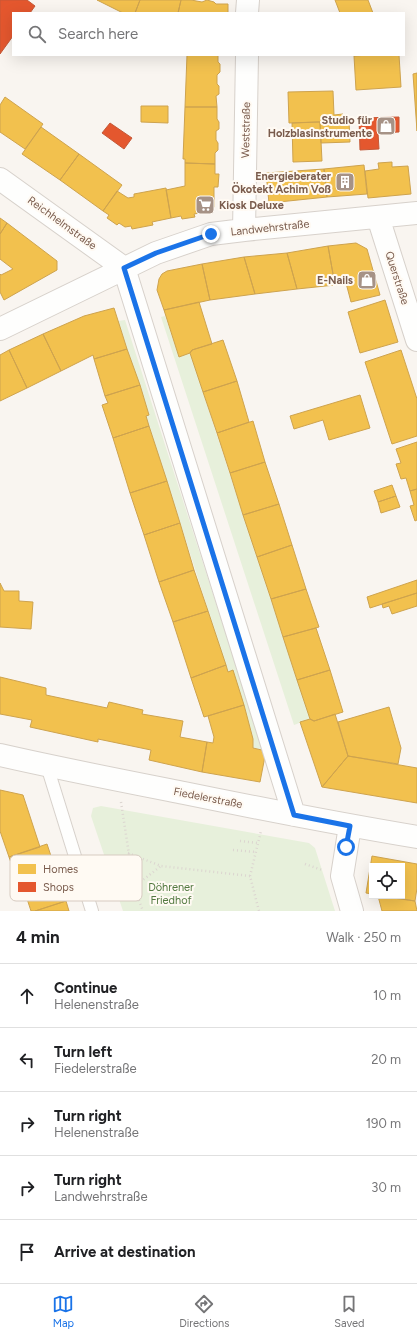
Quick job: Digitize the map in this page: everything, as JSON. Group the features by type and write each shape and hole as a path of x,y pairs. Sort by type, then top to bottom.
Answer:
{"street":[{"path":"248,0 248,12"},
{"name":"Weststraße","path":"244,230 247,56"},
{"name":"Reichhelmstraße","path":"0,179 124,268"},
{"name":"Landwehrstraße","path":"0,329 156,253 211,234 417,213"},
{"name":"Querstraße","path":"378,217 417,340"},
{"path":"124,268 294,815"},
{"name":"Fiedelerstraße","path":"0,755 47,766 294,815 417,837"},
{"path":"350,826 342,876 352,911"}],"lane":[{"path":"47,766 75,855"},
{"path":"89,901 92,911"}],"path":[{"path":"119,780 128,853 133,855"},
{"path":"260,911 250,876 262,831"},
{"path":"240,841 258,843"},
{"path":"232,850 256,852"},
{"path":"142,859 161,866 250,876"},
{"path":"142,881 161,866"},
{"path":"139,901 143,911"}],"green space":[{"path":"165,316 179,357 190,353 310,719 294,725 161,317"},
{"path":"125,320 263,750 253,748 253,739 233,671 228,672 146,416 149,414 118,321"},
{"name":"Döhrener Friedhof","path":"101,806 309,843 315,848 335,911 123,911 120,901 142,901 142,855 104,855 91,816 93,808"}],"building: Homes":[{"path":"97,0 140,0 135,12 121,12"},
{"path":"140,0 181,0 178,12 135,12"},
{"path":"181,0 202,2 207,0 216,4 228,4 228,12 178,12"},
{"path":"335,0 368,0 373,12 340,12"},
{"path":"187,56 218,56 220,72 217,75 219,94 216,96 217,107 185,107"},
{"path":"354,56 399,56 401,87 356,90"},
{"path":"417,73 417,131 413,74"},
{"path":"333,91 334,115 343,114 344,121 289,123 288,92"},
{"path":"5,97 43,124 25,149 0,132 0,105"},
{"path":"141,106 168,106 168,123 141,122"},
{"path":"185,107 217,107 219,129 216,131 218,150 215,153 215,164 185,163 185,159 183,159"},
{"path":"349,121 350,142 321,143 320,122"},
{"path":"320,122 322,161 293,162 292,123"},
{"path":"41,127 79,154 60,180 22,154"},
{"path":"79,154 122,185 103,211 60,180"},
{"path":"392,162 392,167 408,166 411,194 368,198 365,171 379,169 378,163"},
{"path":"185,163 215,164 215,174 219,174 218,187 214,187 214,207 211,211 194,214 195,217 182,219 181,216 171,218 166,190 185,186"},
{"name":"Energieberater Ökotekt Achim Voß","path":"364,165 367,194 327,197 324,169"},
{"path":"324,169 327,197 269,203 266,173"},
{"path":"166,188 171,218 152,222 153,225 132,229 131,226 125,227 119,223 117,225 107,218 109,215 103,211 117,191 128,198 134,197 134,194"},
{"path":"0,218 7,223 0,234"},
{"path":"7,223 57,261 57,270 4,300 0,292 0,274 1,275 13,269 0,259 0,234"},
{"path":"356,243 367,249 380,295 351,302 346,283 335,285 328,246"},
{"path":"328,246 335,285 297,289 287,253"},
{"path":"287,253 297,289 255,294 244,257"},
{"path":"244,257 255,294 210,300 202,264"},
{"path":"202,264 210,300 164,310 157,290 159,279 162,274 167,271"},
{"path":"385,300 398,342 360,353 348,312"},
{"path":"199,302 212,344 192,350 190,353 179,357 164,310"},
{"path":"114,308 127,349 94,359 93,355 61,371 43,334 84,316"},
{"path":"43,334 61,371 27,388 9,350"},
{"path":"223,340 237,381 203,392 190,353 192,350"},
{"path":"127,349 140,385 105,396 94,359"},
{"path":"9,350 27,388 0,401 0,355"},
{"path":"401,350 417,399 417,436 392,444 365,362"},
{"path":"237,381 249,422 217,433 203,392"},
{"path":"140,385 149,415 146,416 149,426 113,438 102,405 108,403 105,396"},
{"path":"360,395 370,428 329,440 323,420 294,429 290,416"},
{"path":"253,421 265,462 230,473 217,433"},
{"path":"149,426 167,481 130,493 113,438"},
{"path":"417,442 417,489 410,491 406,478 401,479 396,464 401,463 396,449"},
{"path":"265,462 279,504 243,515 230,473"},
{"path":"167,481 180,523 144,535 130,493"},
{"path":"392,485 396,496 378,502 374,491"},
{"path":"417,489 417,520 415,521 410,506 414,505 410,491"},
{"path":"396,496 400,507 381,513 378,502"},
{"path":"279,504 292,545 257,557 243,515"},
{"path":"180,523 194,570 159,582 144,535"},
{"path":"292,545 306,589 271,599 257,557"},
{"path":"194,570 208,611 173,622 159,582"},
{"path":"417,580 417,593 370,608 367,597"},
{"path":"0,583 4,591 19,591 19,601 33,602 31,629 0,627"},
{"path":"306,589 319,627 283,637 271,599"},
{"path":"417,593 417,606 392,614 389,606 383,608 382,604"},
{"path":"208,611 226,665 191,678 173,622"},
{"path":"316,628 330,670 297,680 283,637"},
{"path":"226,665 228,672 233,670 244,705 204,717 191,678"},
{"path":"330,670 343,712 314,721 310,719 297,680"},
{"path":"0,677 46,688 46,695 107,708 109,702 143,710 142,714 183,721 180,737 207,742 202,772 149,760 151,750 98,739 98,742 30,727 32,720 0,714"},
{"path":"244,705 253,739 253,748 266,751 260,782 202,772 207,742 213,743 214,737 208,716"},
{"path":"389,707 401,748 398,764 348,756 338,722"},
{"path":"335,714 348,756 322,787 300,722 310,719 314,721"},
{"path":"348,756 417,768 417,803 322,787"},
{"path":"0,790 23,795 40,847 15,855 10,855 9,857 0,831"},
{"path":"47,844 51,855 15,855"},
{"path":"372,856 417,864 417,888 415,901 403,899 405,899 405,863 371,863"},
{"path":"369,874 369,894 366,893"},
{"path":"379,899 415,901 417,911 382,911"},
{"path":"28,901 66,901 35,911 31,911"},
{"path":"66,901 69,911 35,911"}],"building: Shops":[{"path":"0,0 27,0 35,6 31,12 12,12 12,37 0,54"},
{"path":"399,117 399,132 378,133 379,149 360,150 359,118"},
{"path":"110,123 132,138 124,149 102,133"}],"place":[{"name":"Studio für Holzblasinstrumente","path":"386,126"},
{"name":"Energieberater Ökotekt Achim Voß","path":"345,182"},
{"name":"Kiosk Deluxe","path":"205,205"},
{"name":"E-Nails","path":"367,280"}],"route":[{"path":"211,234 156,253 124,268 294,815 350,826 346,847"}]}
